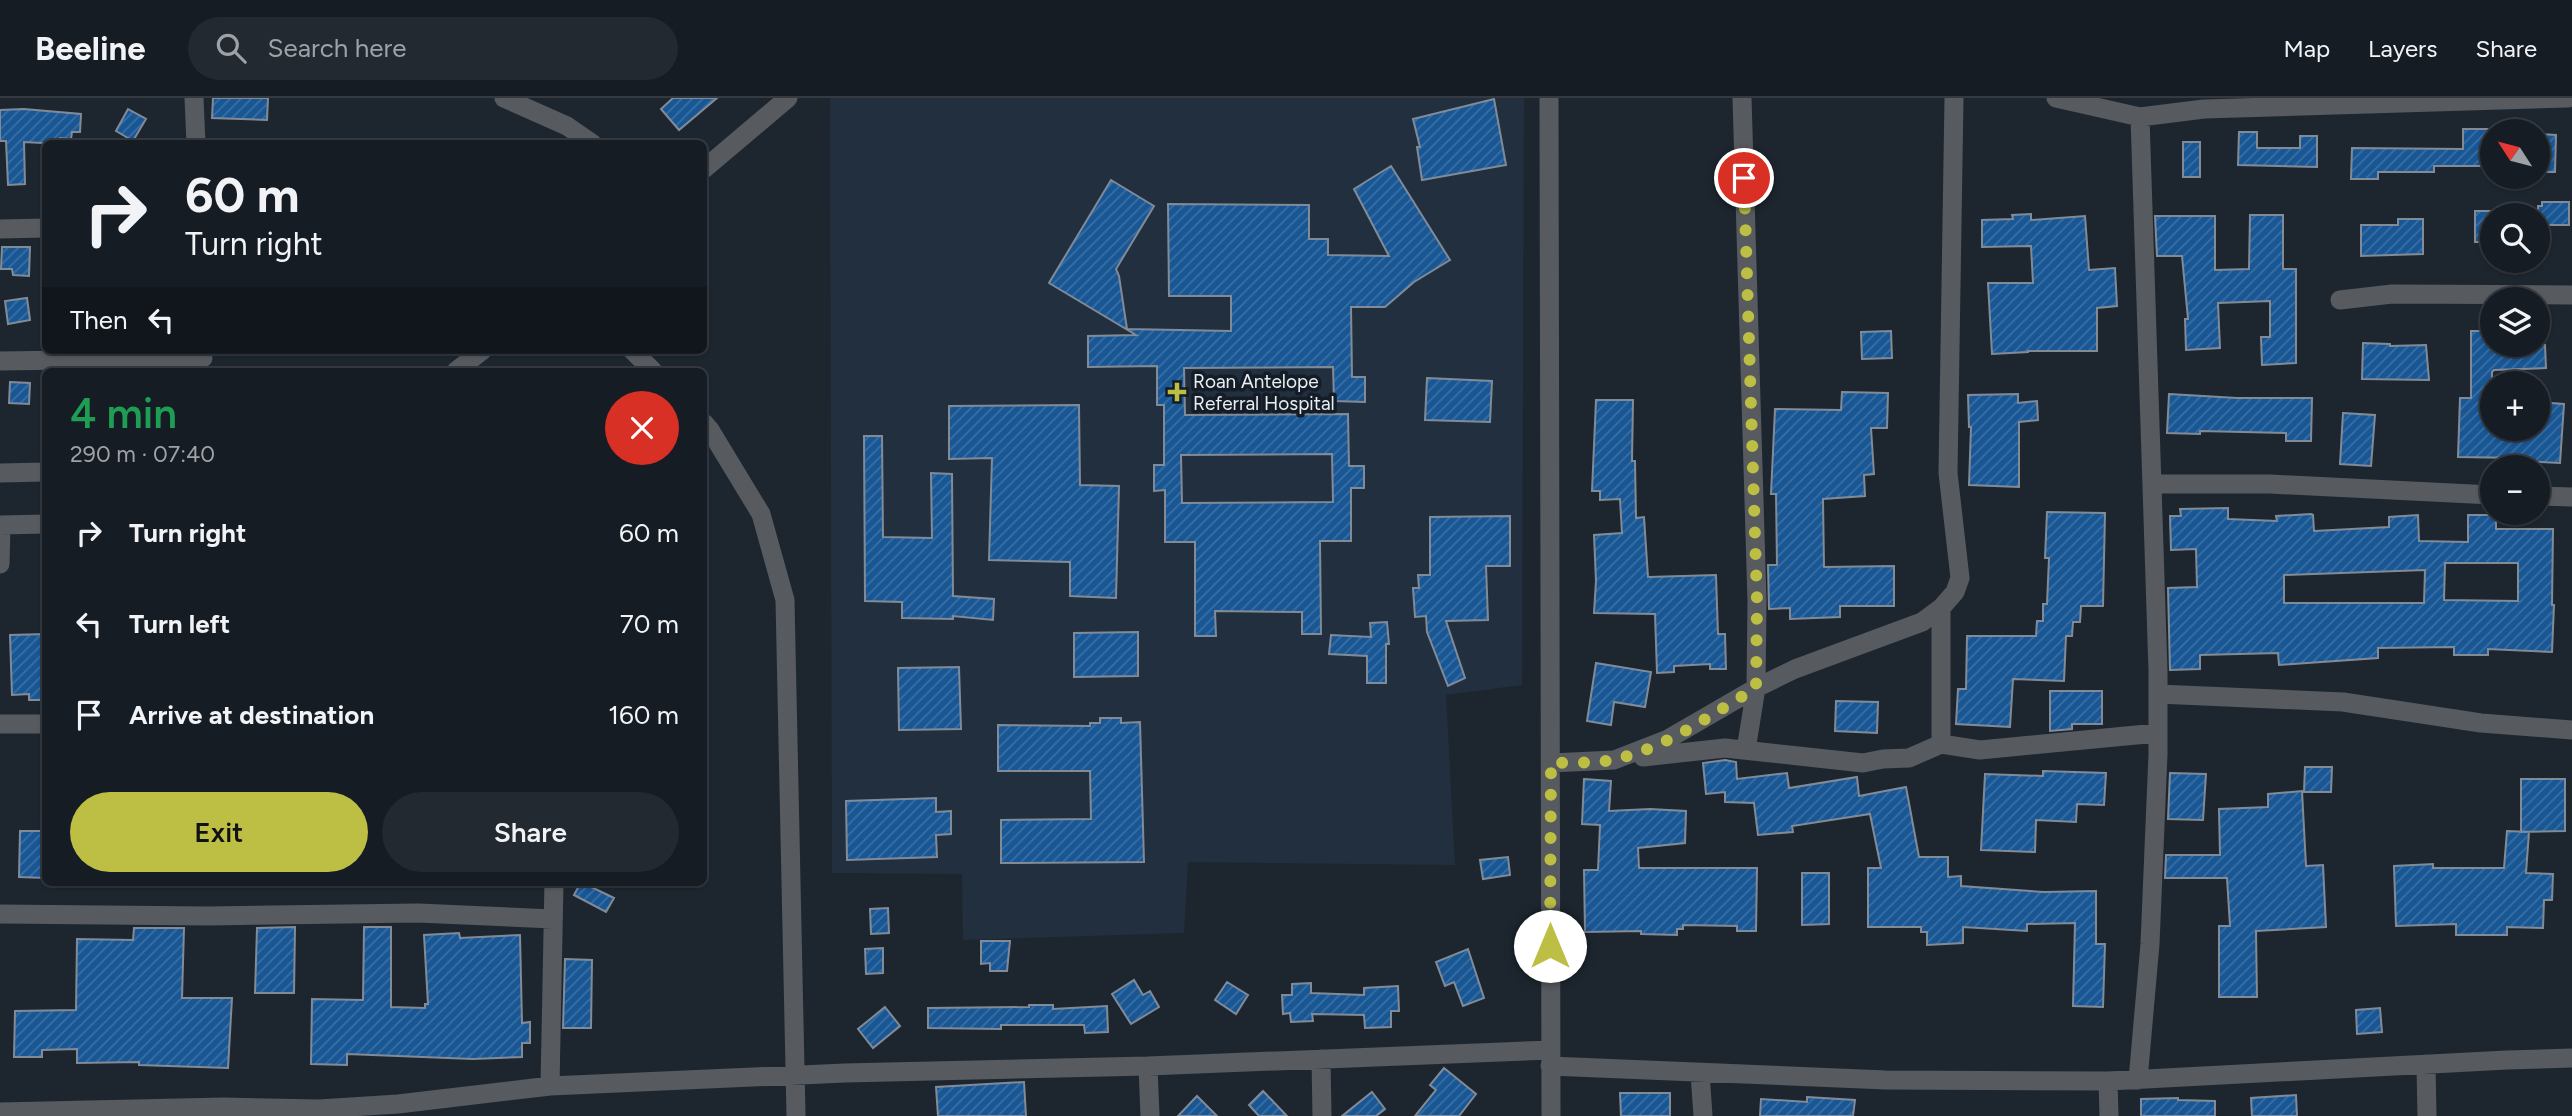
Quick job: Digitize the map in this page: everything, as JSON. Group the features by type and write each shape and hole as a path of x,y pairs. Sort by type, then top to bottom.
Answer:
{"street":[{"path":"194,98 196,140"},
{"path":"504,98 567,126 587,140"},
{"path":"1549,98 1551,1116"},
{"path":"1742,98 1757,601 1756,688 1746,750"},
{"path":"1614,760 1668,740 1756,688 1816,661 1922,622 1941,608 1955,592 1960,578 1948,472 1954,98"},
{"path":"2056,98 2140,117 2204,109 2339,102 2568,98"},
{"path":"707,166 784,100"},
{"path":"2138,1080 2150,944 2158,694 2140,117"},
{"path":"0,229 42,228"},
{"path":"2340,300 2392,294 2572,295"},
{"path":"460,368 479,354"},
{"path":"636,354 650,368"},
{"path":"0,361 202,360"},
{"path":"707,426 761,514 785,600 796,1116"},
{"path":"0,473 42,472"},
{"path":"2152,484 2284,485 2480,494"},
{"path":"2550,496 2572,497"},
{"path":"0,564 0,525 42,524"},
{"path":"1941,608 1941,744"},
{"path":"2158,694 2343,702 2481,723 2572,730"},
{"path":"0,724 42,724"},
{"path":"1551,763 1614,760 1726,748 1863,764 1883,759 1909,758 1941,744 1980,750 2157,733"},
{"path":"550,1086 554,886"},
{"path":"0,914 209,916 418,913 553,919"},
{"path":"0,1112 110,1113 359,1107 550,1086 795,1075 1321,1059 1550,1058 1700,1073 1886,1080 2108,1081 2572,1058"},
{"path":"1321,1059 1322,1116"},
{"path":"2426,1064 2427,1116"},
{"path":"1148,1066 1150,1116"},
{"path":"1700,1073 1703,1116"},
{"path":"2108,1081 2109,1116"}],"shaded area":[{"name":"Roan Antelope Referral Hospital","path":"830,98 1524,98 1522,685 1446,695 1455,865 1188,862 1184,933 963,940 962,874 832,873"}],"building":[{"path":"213,98 268,98 267,120 212,118"},
{"path":"673,98 717,98 679,130 661,109"},
{"path":"1494,99 1506,165 1422,180 1417,147 1420,147 1413,119"},
{"path":"24,109 81,114 80,132 72,132 71,139 42,140 42,143 24,142 25,184 8,185 6,141 0,141 0,110"},
{"path":"128,109 146,119 134,140 116,131"},
{"path":"2463,129 2480,129 2480,166 2434,166 2434,172 2378,172 2378,179 2351,179 2352,148 2463,149"},
{"path":"2239,132 2257,132 2257,148 2300,148 2300,136 2317,136 2317,167 2238,165"},
{"path":"2550,135 2556,135 2555,172 2550,172"},
{"path":"2183,142 2200,142 2200,177 2183,177"},
{"path":"1391,166 1450,260 1414,282 1385,307 1351,307 1352,377 1365,377 1365,402 1334,401 1333,367 1184,368 1185,415 1348,414 1349,466 1364,466 1364,488 1351,488 1351,541 1320,541 1321,634 1302,634 1302,612 1215,611 1216,636 1195,636 1195,542 1165,542 1165,490 1154,491 1154,465 1164,465 1164,405 1157,405 1157,366 1088,367 1088,336 1136,335 1049,283 1111,180 1154,206 1116,269 1127,329 1231,331 1231,296 1169,296 1168,204 1309,205 1309,239 1328,239 1328,255 1389,256 1354,189","holes":["1332,454 1333,502 1182,503 1181,455"]},
{"path":"2569,202 2569,225 2550,225 2550,203 2542,203"},
{"path":"2475,211 2480,211 2480,242 2475,242"},
{"path":"2031,214 2031,220 2085,216 2089,270 2115,268 2117,306 2097,308 2097,351 1992,354 1988,283 2033,283 2031,246 1982,247 1982,220 2013,219 2012,215"},
{"path":"2250,215 2283,215 2283,269 2296,269 2296,363 2262,365 2261,337 2270,337 2270,301 2218,303 2220,348 2186,350 2185,319 2188,319 2182,256 2157,256 2155,216 2215,216 2215,270 2249,269"},
{"path":"2398,219 2423,219 2423,254 2361,256 2361,225 2398,225"},
{"path":"2,247 30,247 29,276 13,275 12,269 1,269"},
{"path":"27,298 30,320 8,324 5,301"},
{"path":"1891,331 1892,358 1862,359 1861,332"},
{"path":"2471,331 2480,331 2480,357 2546,357 2546,368 2480,371 2480,441 2550,441 2550,403 2564,404 2560,463 2550,462 2550,455 2458,457 2460,398 2471,398"},
{"path":"2363,343 2390,346 2426,345 2429,380 2362,379"},
{"path":"1427,378 1492,381 1490,422 1425,420"},
{"path":"10,382 30,383 29,404 9,403"},
{"path":"1842,392 1888,393 1887,428 1871,428 1874,474 1864,475 1865,496 1823,499 1824,567 1894,566 1894,606 1840,606 1840,617 1790,619 1790,608 1769,609 1768,565 1777,565 1776,494 1771,494 1775,409 1841,410"},
{"path":"2018,394 2018,403 2037,401 2038,420 2019,422 2019,487 1969,485 1971,427 1968,395"},
{"path":"2169,394 2312,398 2311,441 2286,441 2286,433 2167,433"},
{"path":"1596,400 1633,400 1632,461 1635,461 1636,518 1644,517 1648,577 1716,575 1718,634 1725,634 1726,669 1710,669 1710,664 1674,666 1674,672 1657,673 1655,614 1594,613 1594,535 1622,533 1620,499 1600,500 1600,491 1592,491"},
{"path":"1079,405 1080,485 1119,486 1116,598 1070,596 1070,562 989,560 992,458 949,459 949,406"},
{"path":"2343,413 2375,415 2371,466 2340,464"},
{"path":"864,436 882,436 883,537 932,538 931,473 952,474 953,596 994,599 993,620 953,616 953,619 902,618 902,602 865,601"},
{"path":"2228,508 2228,519 2277,521 2276,516 2311,514 2314,531 2389,527 2389,517 2418,515 2419,541 2468,542 2468,515 2480,515 2480,525 2496,525 2496,529 2553,529 2552,652 2488,649 2488,655 2454,655 2454,647 2378,648 2378,658 2279,665 2278,653 2200,655 2200,669 2170,670 2168,588 2197,587 2196,549 2171,550 2170,516 2181,516 2180,509","holes":["2445,563 2518,563 2518,601 2444,600","2425,570 2424,603 2284,603 2284,575"]},
{"path":"2047,512 2105,513 2103,606 2081,606 2080,622 2073,622 2072,636 2066,636 2064,681 2013,679 2010,727 1956,724 1958,689 1966,689 1967,636 2036,636 2037,621 2043,621 2043,604 2047,604 2049,558 2045,558"},
{"path":"1510,516 1510,566 1486,566 1488,620 1446,621 1465,678 1448,686 1427,632 1426,616 1415,617 1413,588 1419,588 1418,575 1430,575 1430,517"},
{"path":"1387,622 1389,644 1386,644 1386,683 1367,683 1367,656 1329,654 1331,635 1371,637 1370,623"},
{"path":"1138,632 1138,676 1074,677 1074,633"},
{"path":"42,634 42,700 29,700 29,694 12,695 10,635"},
{"path":"1596,663 1651,672 1645,707 1614,702 1611,725 1587,721"},
{"path":"959,667 961,729 899,730 898,668"},
{"path":"2050,691 2102,691 2102,724 2072,724 2072,729 2050,731"},
{"path":"1836,701 1878,702 1877,733 1835,731"},
{"path":"1100,718 1121,718 1121,723 1140,722 1144,862 1001,863 1001,820 1091,819 1090,771 998,771 998,725 1090,726 1090,723 1100,723"},
{"path":"1725,760 1736,762 1737,779 1787,773 1789,788 1857,777 1859,796 1906,787 1919,857 1948,857 1948,877 1961,876 1961,886 2044,892 2096,891 2096,944 2105,944 2103,1007 2073,1006 2075,923 2027,924 2027,931 1963,927 1963,943 1927,945 1927,932 1921,932 1921,927 1868,927 1868,868 1881,868 1870,814 1792,826 1793,832 1758,835 1754,803 1725,802 1725,792 1706,794 1703,763"},
{"path":"2305,767 2332,767 2331,792 2304,792"},
{"path":"2043,771 2106,773 2104,805 2077,804 2076,822 2036,820 2035,852 1981,850 1985,774 2043,776"},
{"path":"2170,773 2206,774 2203,820 2168,819"},
{"path":"1584,779 1611,781 1609,811 1686,811 1685,843 1638,848 1639,868 1757,868 1756,931 1737,931 1737,926 1683,925 1683,929 1677,929 1677,935 1641,934 1641,931 1585,932 1584,870 1598,870 1600,825 1582,824"},
{"path":"2521,779 2565,779 2565,831 2521,832"},
{"path":"2302,791 2306,866 2323,865 2326,927 2256,931 2257,997 2219,997 2219,926 2230,926 2227,878 2165,878 2166,855 2220,855 2219,809 2268,807 2268,794"},
{"path":"936,798 936,812 951,811 951,834 936,835 937,857 847,860 846,801"},
{"path":"20,831 42,831 42,878 19,877"},
{"path":"2507,831 2529,832 2526,873 2553,874 2552,900 2544,900 2543,928 2507,927 2507,935 2456,935 2456,924 2396,926 2394,866 2433,864 2433,868 2504,868"},
{"path":"1508,857 1510,875 1483,879 1480,860"},
{"path":"1802,873 1829,873 1829,924 1802,925"},
{"path":"579,886 589,886 614,898 606,912 574,895"},
{"path":"888,908 889,933 871,934 870,909"},
{"path":"295,927 294,993 255,993 257,928"},
{"path":"364,927 391,927 391,1007 425,1008 425,1004 428,1004 424,935 459,933 460,938 520,935 522,1023 530,1022 530,1043 522,1043 522,1057 473,1059 347,1054 347,1065 311,1064 312,999 363,1000"},
{"path":"134,928 184,928 182,998 232,998 228,1068 139,1065 139,1062 77,1063 77,1049 42,1050 42,1057 14,1057 15,1011 76,1010 77,939 133,940"},
{"path":"981,941 1010,941 1007,971 990,971 990,963 981,964"},
{"path":"883,948 883,973 866,974 865,949"},
{"path":"1468,949 1484,998 1463,1006 1454,982 1445,986 1436,962"},
{"path":"565,959 592,960 591,1028 563,1028"},
{"path":"1134,980 1143,995 1150,991 1159,1007 1131,1024 1112,994"},
{"path":"1227,982 1248,995 1236,1014 1215,1000"},
{"path":"1311,983 1311,993 1364,995 1364,988 1398,986 1399,1011 1391,1011 1391,1027 1365,1028 1364,1015 1312,1014 1313,1021 1291,1022 1290,1013 1283,1014 1282,995 1292,995 1292,984"},
{"path":"1053,1005 1053,1009 1107,1006 1108,1032 1085,1033 1084,1025 1001,1025 1001,1029 928,1028 928,1008"},
{"path":"885,1007 900,1026 873,1048 858,1029"},
{"path":"2380,1008 2382,1032 2357,1034 2356,1010"},
{"path":"1444,1068 1476,1094 1459,1116 1415,1116 1436,1090 1430,1085"},
{"path":"1024,1082 1026,1116 938,1116 936,1087"},
{"path":"1263,1091 1287,1116 1259,1116 1249,1105"},
{"path":"1372,1092 1385,1109 1376,1116 1342,1116"},
{"path":"1620,1093 1670,1093 1670,1116 1621,1116"},
{"path":"2296,1095 2297,1116 2252,1116 2251,1098"},
{"path":"1197,1096 1217,1116 1178,1116"},
{"path":"1807,1097 1855,1100 1853,1116 1760,1116 1761,1099 1807,1102"},
{"path":"2141,1099 2215,1101 2215,1116 2141,1116"}],"place":[{"name":"Roan Antelope Referral Hospital","path":"1177,392"}],"route":[{"path":"1550,946 1551,763 1614,760 1642,751 1668,740 1756,688 1757,601 1744,178"}]}
